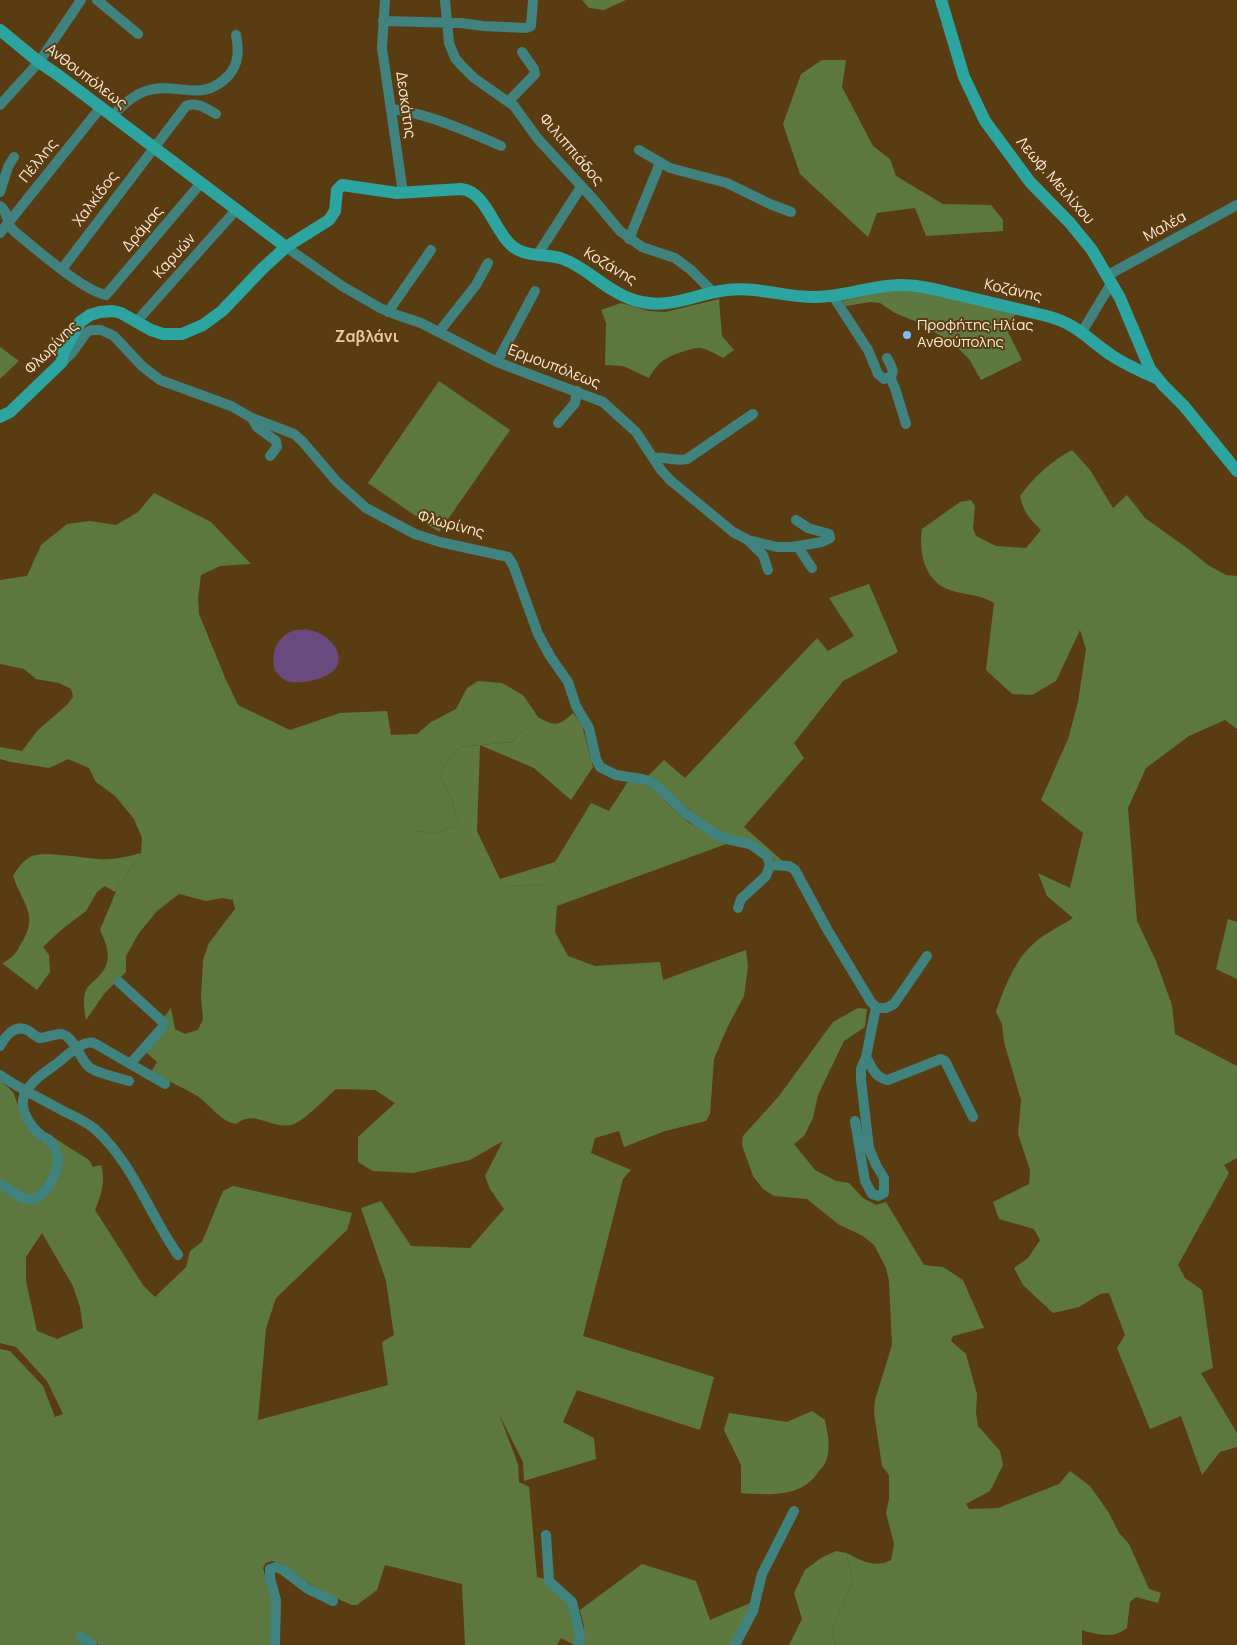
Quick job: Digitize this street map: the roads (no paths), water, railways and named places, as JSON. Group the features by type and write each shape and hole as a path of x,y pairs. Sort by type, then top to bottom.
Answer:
{"street":[{"path":"0,105 39,62 81,0"},
{"path":"97,0 138,34"},
{"name":"Δεσκάτης","path":"385,0 382,21 382,48 403,193"},
{"name":"Φιλιππιάδος","path":"445,0 450,48 458,61 474,78 514,106 550,154 595,201 620,231 642,246 675,258 691,270 713,292"},
{"path":"382,21 461,23 501,28 526,28 531,26 533,0"},
{"name":"Λεωφ. Μειλίχου","path":"941,0 964,77 985,121 1030,182 1081,236 1110,279 1156,378"},
{"name":"Ανθουπόλεως","path":"1,32 286,247"},
{"path":"112,116 126,102 149,90 202,91 214,87 228,76 235,65 238,54 236,35"},
{"path":"508,102 535,74 534,68 522,52"},
{"path":"154,148 187,105 200,106 216,114"},
{"name":"Πέλλης","path":"0,233 101,107"},
{"path":"391,109 405,111 447,124 501,146"},
{"name":"Χαλκίδος","path":"62,269 154,148"},
{"path":"639,150 660,163 678,170 727,183 791,212"},
{"path":"0,192 8,164 14,157"},
{"path":"630,239 660,163"},
{"name":"Δράμας","path":"62,269 90,288 107,295 201,183"},
{"name":"Κοζάνης","path":"62,362 63,354 81,321 90,315 100,312 113,311 122,313 154,332 163,334 182,334 203,326 222,311 286,247 332,217 335,211 337,192 342,185 403,193 461,189 468,190 480,200 511,245 523,252 554,256 573,263 613,291 636,301 670,303 713,292 739,290 811,297 833,296 892,285 915,286 1065,321 1115,358 1156,378 1184,406 1237,471"},
{"path":"538,254 581,187"},
{"name":"Μαλέα","path":"1110,279 1237,205"},
{"path":"0,206 5,210 8,223 15,232 62,269"},
{"name":"Καρυών","path":"136,322 236,210"},
{"name":"Ερμουπόλεως","path":"286,247 352,293 388,312 420,323 498,362 577,391 611,408 636,432 661,470 685,494 733,532 748,540 777,547 798,547 828,540 830,534 808,528 796,520"},
{"path":"388,312 431,250"},
{"path":"439,332 476,285 488,263"},
{"path":"1082,332 1110,279"},
{"path":"498,362 534,291"},
{"path":"833,296 868,350 878,375 884,379 890,377 893,371 887,358"},
{"name":"Φλωρίνης","path":"0,417 10,412 71,354 87,332 94,330 105,331 117,338 142,366 160,380 231,406 252,418 297,435 337,482 366,508 415,534 440,542 508,557 513,565 532,621 550,656 568,682 576,706 588,728 598,765 612,774 642,779 652,783 685,813 719,836 750,844 759,850 767,856 770,866"},
{"path":"890,377 906,424"},
{"path":"558,423 575,403 577,391"},
{"path":"654,458 662,457 680,460 690,458 753,414"},
{"path":"252,418 256,427 276,441 276,448 270,456"},
{"path":"748,540 763,555 768,570"},
{"path":"798,547 812,568"},
{"path":"738,908 742,899 766,876 770,866 789,866 794,870 827,929 876,1007 866,1057 861,1069 861,1080 869,1148 884,1178 884,1193 878,1196 872,1194 865,1182 855,1121"},
{"path":"876,1007 883,1008 894,1004 927,956"},
{"path":"119,982 164,1023 162,1028 130,1064"},
{"path":"0,1046 12,1031 20,1028 29,1031 39,1038 58,1034 64,1035 91,1069 129,1082"},
{"path":"0,1184 26,1200 36,1199 50,1184 57,1170 57,1154 50,1140 41,1136 24,1113 22,1102 26,1090 64,1057 77,1049 91,1042 165,1084"},
{"path":"866,1057 877,1076 888,1080 941,1059 945,1060 973,1117"},
{"path":"0,1075 89,1125 107,1142 137,1184 160,1228 178,1254"},
{"path":"734,1645 753,1611 762,1574 794,1511"},
{"path":"546,1534 549,1581 572,1602 580,1635 578,1645"},
{"path":"275,1645 276,1605 270,1569 282,1570 308,1589 333,1601"},
{"path":"81,1637 92,1645"}],"place":[{"name":"Προφήτης Ηλίας Ανθούπολης","path":"907,335"}],"district":[{"name":"Ζαβλάνι","path":"367,338"}]}
